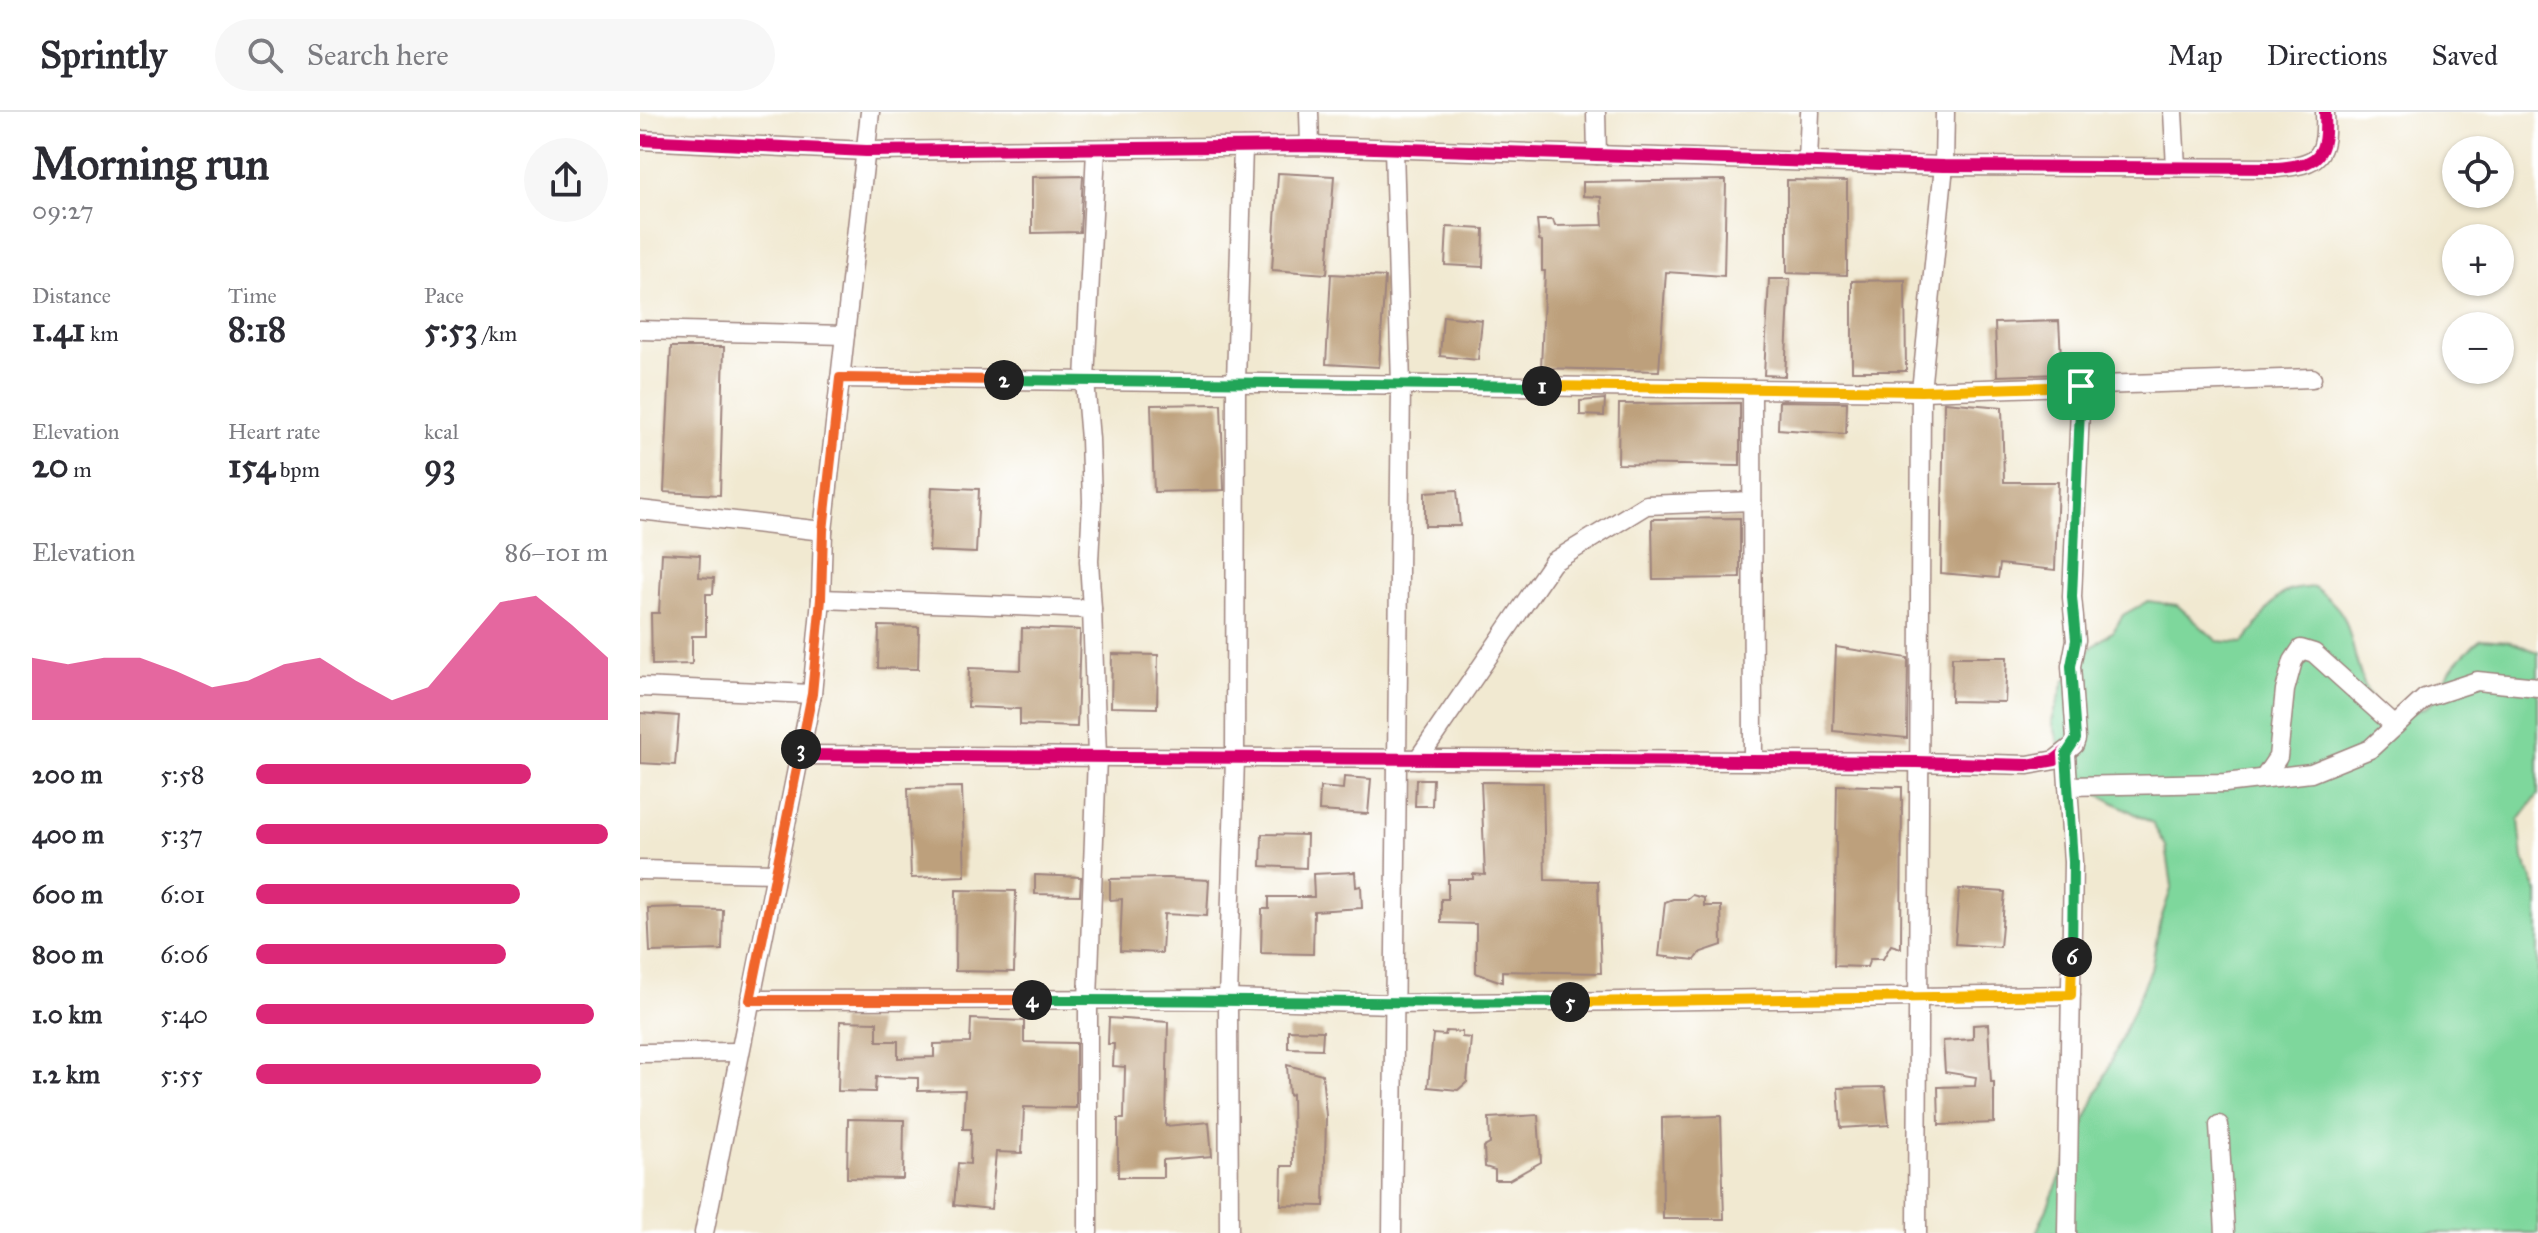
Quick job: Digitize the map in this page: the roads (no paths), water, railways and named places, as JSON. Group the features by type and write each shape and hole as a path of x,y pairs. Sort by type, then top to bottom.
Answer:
{"street":[{"path":"704,1233 812,694 821,599 823,531 870,112"},
{"path":"1309,112 1310,146"},
{"path":"1596,112 1597,155"},
{"path":"1808,162 1810,112"},
{"path":"1917,1233 1921,391 1944,166 1945,112"},
{"path":"2173,112 2176,167"},
{"path":"640,140 866,151 1310,146 1944,166 2277,168 2308,165 2322,151 2325,112"},
{"path":"1229,1233 1228,999 1235,758 1236,381 1243,147"},
{"path":"1392,1233 1401,384 1394,149"},
{"path":"1088,1233 1088,1000 1097,757 1089,561 1090,455 1085,381 1096,150"},
{"path":"640,330 845,335"},
{"path":"840,378 1921,391 2312,378"},
{"path":"799,755 2028,765 2055,760 2066,754 2076,739 2071,666 2076,640 2072,597 2081,386"},
{"path":"1752,389 1753,761"},
{"path":"1418,759 1553,562 1646,505 1752,501"},
{"path":"640,510 823,531"},
{"path":"821,599 1092,609"},
{"path":"2264,778 2278,757 2285,690 2293,661 2301,649 2314,653 2395,726"},
{"path":"2068,786 2225,783 2311,773 2370,749 2425,698 2477,681 2538,687"},
{"path":"640,687 812,694"},
{"path":"2066,754 2073,862 2067,1233"},
{"path":"640,870 775,873"},
{"path":"750,1000 1228,999 1393,1004 2071,995"},
{"path":"640,1053 740,1052"},
{"path":"2219,1125 2225,1233"}]}
